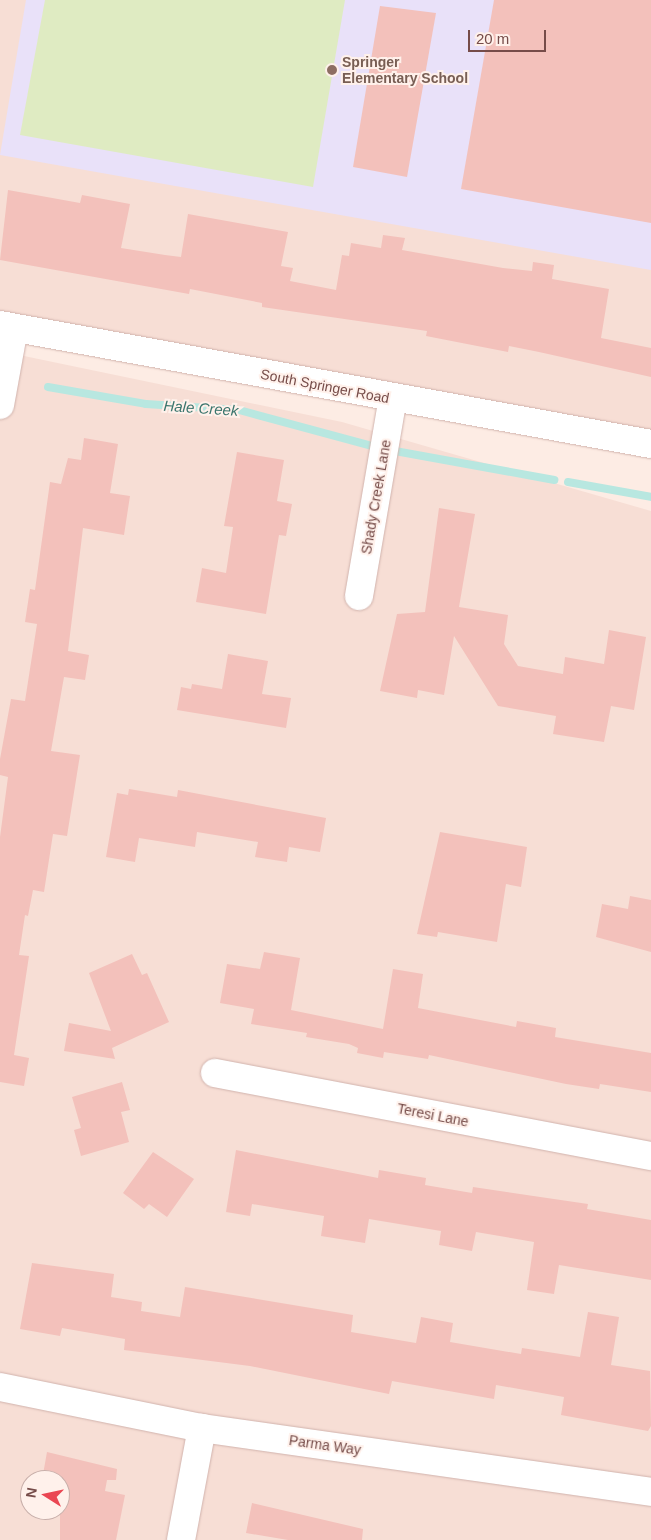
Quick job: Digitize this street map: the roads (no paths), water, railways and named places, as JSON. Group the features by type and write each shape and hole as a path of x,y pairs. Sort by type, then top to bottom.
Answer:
{"street":[{"name":"South Springer Road","path":"7,326 651,444"},
{"path":"0,405 7,326"},
{"name":"Shady Creek Lane","path":"359,596 393,398"},
{"name":"Teresi Lane","path":"216,1074 651,1156"},
{"name":"Parma Way","path":"0,1387 202,1428 651,1492"},
{"path":"181,1540 202,1428"}],"waterway":[{"name":"Hale Creek","path":"48,387 146,404 239,410 380,448"},
{"name":"Hale Creek","path":"395,451 554,480"},
{"name":"Hale Creek","path":"568,482 651,497"}],"place":[{"name":"Springer Elementary School","path":"332,70"}]}
